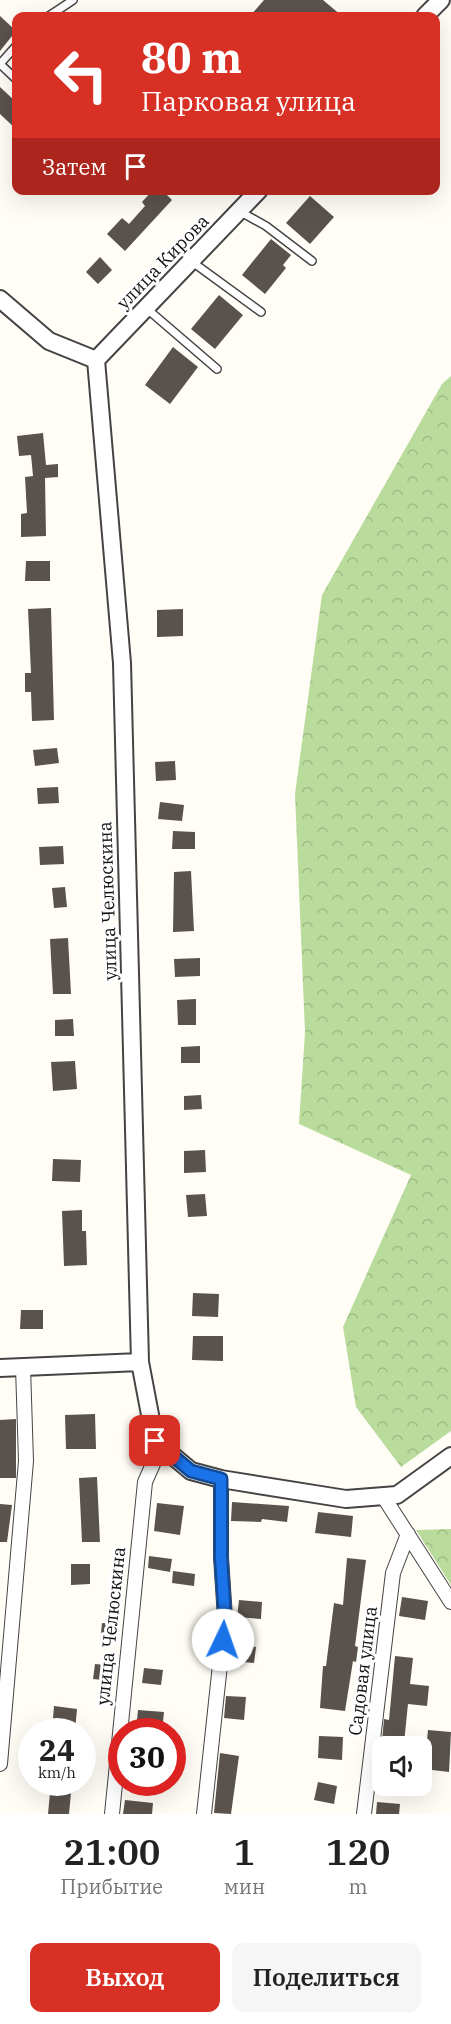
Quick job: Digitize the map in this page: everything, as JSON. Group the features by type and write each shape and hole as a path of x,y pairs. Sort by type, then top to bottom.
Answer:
{"street":[{"path":"429,12 441,0"},
{"name":"улица Кирова","path":"96,360 254,195"},
{"path":"0,299 49,340 96,360"},
{"name":"улица Челюскина","path":"96,360 122,663 140,1362 158,1443 145,1482 112,1814"},
{"path":"0,1368 140,1362"},
{"path":"0,1764 26,1461 23,1367"},
{"path":"158,1443 191,1471 221,1479 346,1499 397,1495 451,1456"},
{"path":"204,1814 225,1618 221,1557 221,1479"},
{"path":"383,1496 451,1602"},
{"name":"Садовая улица","path":"364,1814 393,1574 408,1534"}],"lane":[{"path":"55,12 73,0"},
{"path":"12,50 0,64 12,75"},
{"path":"239,211 266,225 312,261"},
{"path":"191,261 261,312"},
{"path":"146,308 218,369"}],"green space":[{"path":"451,376 451,1431 401,1467 356,1407 343,1327 411,1175 299,1124 305,1032 295,794 322,595 442,384"},
{"path":"451,1529 451,1585 416,1530"}],"building":[{"path":"264,0 323,0 337,12 254,12"},
{"path":"0,16 12,27 12,36 0,51"},
{"path":"0,87 12,98 12,125 0,114"},
{"path":"148,195 167,195 172,200 125,251 107,234 122,218 129,224 145,206 142,202"},
{"path":"310,196 334,217 310,244 286,223"},
{"path":"271,239 291,255 283,265 286,268 265,294 242,275"},
{"path":"100,257 112,270 98,284 86,272"},
{"path":"219,295 243,315 215,349 191,329"},
{"path":"173,347 198,367 170,404 145,385"},
{"path":"43,433 46,465 58,464 58,477 45,478 46,536 21,537 21,514 27,513 25,477 33,476 31,455 19,456 17,436"},
{"path":"26,561 50,561 50,581 25,581"},
{"path":"51,608 54,720 32,721 31,692 25,692 25,673 31,673 28,609"},
{"path":"183,609 183,636 157,637 157,610"},
{"path":"57,748 59,763 35,766 33,750"},
{"path":"175,761 176,780 156,781 155,762"},
{"path":"58,787 59,803 38,804 37,788"},
{"path":"160,802 184,805 182,821 158,819"},
{"path":"173,831 195,832 195,849 172,849"},
{"path":"63,846 64,864 40,865 39,847"},
{"path":"191,871 194,931 173,932 174,872"},
{"path":"65,887 67,907 54,908 52,888"},
{"path":"68,938 71,994 53,994 50,939"},
{"path":"200,958 200,976 175,977 174,959"},
{"path":"196,999 196,1025 178,1025 177,1000"},
{"path":"73,1019 74,1036 55,1036 55,1020"},
{"path":"200,1046 200,1063 181,1063 181,1047"},
{"path":"75,1061 77,1089 53,1091 51,1062"},
{"path":"201,1095 202,1109 184,1110 184,1096"},
{"path":"205,1150 206,1172 184,1173 184,1151"},
{"path":"53,1159 81,1160 80,1182 52,1181"},
{"path":"205,1194 207,1216 188,1217 186,1195"},
{"path":"82,1210 82,1231 86,1231 87,1265 64,1266 62,1211"},
{"path":"193,1293 219,1294 218,1317 192,1316"},
{"path":"21,1310 43,1310 43,1329 20,1329"},
{"path":"193,1336 223,1336 223,1361 192,1360"},
{"path":"95,1414 96,1449 66,1449 65,1415"},
{"path":"16,1419 16,1478 0,1478 0,1420"},
{"path":"97,1477 100,1542 82,1542 79,1478"},
{"path":"232,1502 289,1506 287,1522 262,1519 261,1522 231,1521"},
{"path":"157,1503 184,1506 180,1535 154,1531"},
{"path":"0,1504 12,1505 7,1542 0,1542"},
{"path":"318,1512 353,1516 351,1537 315,1533"},
{"path":"149,1556 172,1559 170,1572 148,1568"},
{"path":"347,1558 366,1560 355,1646 358,1647 356,1662 353,1661 345,1711 320,1708 323,1666 326,1666 334,1603 343,1605"},
{"path":"71,1564 90,1564 90,1584 71,1585"},
{"path":"173,1571 195,1574 194,1586 172,1583"},
{"path":"402,1597 428,1601 425,1620 399,1616"},
{"path":"239,1600 262,1602 261,1619 237,1617"},
{"path":"102,1623 116,1624 114,1644 100,1643"},
{"path":"234,1645 256,1647 254,1663 233,1661"},
{"path":"395,1656 413,1658 410,1684 429,1686 427,1706 408,1704 405,1736 382,1736 384,1719 389,1720"},
{"path":"95,1664 115,1666 113,1681 93,1679"},
{"path":"144,1668 163,1670 161,1685 142,1683"},
{"path":"226,1696 246,1697 244,1720 224,1718"},
{"path":"54,1706 77,1709 76,1718 53,1718"},
{"path":"138,1710 164,1712 163,1718 137,1718"},
{"path":"428,1730 451,1732 449,1772 432,1770 432,1736 427,1736"},
{"path":"319,1736 343,1737 342,1760 318,1758"},
{"path":"220,1753 239,1756 231,1814 214,1813"},
{"path":"318,1782 337,1786 334,1804 314,1800"},
{"path":"50,1796 71,1796 69,1814 48,1814"},
{"path":"125,1800 153,1803 152,1814 123,1814"},
{"path":"377,1802 400,1804 399,1814 376,1814"}],"route":[{"path":"155,1441 191,1471 221,1479 221,1557 225,1618 223,1640"}]}
